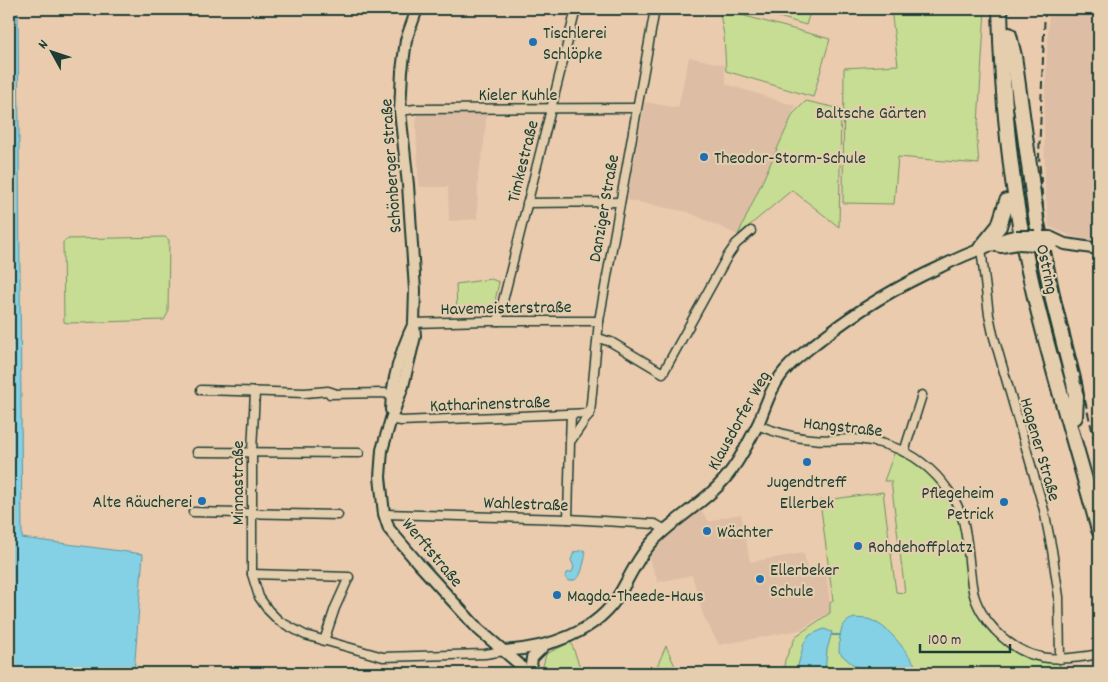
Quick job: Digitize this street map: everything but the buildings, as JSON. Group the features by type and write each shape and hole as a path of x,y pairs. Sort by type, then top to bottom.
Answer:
{"highway":[{"name":"Ostring","path":"1000,9 1005,34 1028,225 1041,288 1099,530"},
{"name":"Ostring","path":"1005,34 1008,9"},
{"path":"1005,34 996,55 995,97 1007,201 1041,354 1056,398 1072,421"},
{"path":"1005,34 1014,56 1032,197 1043,241 1054,304 1073,378 1076,396 1072,421"},
{"path":"986,247 999,226 1007,201"},
{"name":"Ostring","path":"1072,421 1099,499"}],"main road":[{"name":"Schönberger Straße","path":"384,514 380,464 391,419 414,348 415,336 414,272 408,185 400,110 406,40 417,9"},
{"name":"Klausdorfer Weg","path":"504,651 545,645 585,629 604,614 620,594 642,554 664,529 703,500 724,481 744,450 777,380 788,366 851,318 932,270 1000,239 1043,241 1099,249"},
{"name":"Schönberger Straße","path":"391,419 392,395 408,335 414,323"},
{"name":"Werftstraße","path":"384,514 391,528 504,651 528,673"},
{"path":"528,673 532,658 545,645"}],"street":[{"name":"Timkestraße","path":"498,321 576,9"},
{"name":"Danziger Straße","path":"590,413 599,321 655,9"},
{"name":"Kieler Kuhle","path":"400,110 636,108"},
{"path":"527,203 620,202"},
{"path":"598,338 611,342 663,373 727,257 736,244 752,231"},
{"name":"Hagener Straße","path":"986,247 987,306 993,334 1044,510 1052,550 1059,597 1060,659"},
{"name":"Havemeisterstraße","path":"414,323 599,321"},
{"path":"201,390 255,392 328,391 334,393 384,393 392,395"},
{"name":"Minnastraße","path":"252,574 252,451 255,392"},
{"path":"904,452 922,395"},
{"path":"570,442 590,413"},
{"name":"Katharinenstraße","path":"391,419 401,421 590,413"},
{"path":"568,519 571,415"},
{"name":"Hangstraße","path":"757,425 788,436 813,440 856,439 885,444 919,460 944,484 956,504 965,528 974,592 980,609 988,623 1007,643 1027,654 1060,659 1099,654"},
{"path":"197,452 359,453"},
{"path":"193,512 338,515"},
{"name":"Wahlestraße","path":"384,514 568,519 655,524 664,529"},
{"path":"252,574 349,577 334,608 324,641"},
{"name":"Klausdorfer Weg","path":"252,574 259,596 268,610 279,621 299,632 324,641 360,649 383,657 485,654 504,651"}],"shaded area":[{"path":"1049,9 1099,9 1099,243 1075,237 1049,227 1045,187 1044,118"},
{"name":"Theodor-Storm-Schule","path":"689,57 724,65 726,84 796,106 738,235 688,212 627,200 645,102 678,108"},
{"path":"487,113 483,152 478,174 477,219 449,221 448,187 419,187 417,115"},
{"name":"Ellerbeker Schule","path":"700,510 710,522 741,514 750,562 804,553 808,575 826,573 830,613 800,630 719,645 703,615 692,575 658,582 649,558 667,536"}],"green space":[{"path":"719,9 830,39 813,97 726,71 724,35"},
{"path":"752,9 811,9 806,25"},
{"name":"Baltsche Gärten","path":"891,9 985,9 977,140 979,164 898,157 894,204 843,203 844,68 898,65"},
{"path":"806,101 841,109 839,227 792,190 738,235 793,114"},
{"path":"165,237 169,240 168,313 164,320 64,322 63,242 68,239"},
{"path":"491,279 499,282 493,311 457,312 456,284"},
{"path":"895,451 913,461 936,479 953,504 960,526 971,594 976,608 993,633 1029,657 1058,663 1064,673 783,673 785,660 796,636 830,613 830,603 833,601 820,501 883,492 896,592 905,593 891,481 884,481"},
{"path":"571,642 582,673 544,673 542,670 546,654"},
{"path":"666,646 678,673 654,673"}],"water":[{"path":"9,9 18,9 22,538 143,554 134,673 9,673"},
{"path":"584,550 586,556 580,575 572,581 568,581 565,577 567,573 572,572 574,567 571,560 574,552"},
{"path":"855,618 869,619 879,624 899,643 921,673 880,673 875,669 864,669 847,660 839,652 840,636 845,623"},
{"path":"824,629 832,632 827,650 825,673 796,673 804,643 810,635"}],"waterway":[{"path":"832,635 840,635"}],"railway":[{"path":"1045,9 1039,156 1045,233 1099,459"}],"place":[{"name":"Tischlerei Schlöpke","path":"533,42"},
{"name":"Theodor-Storm-Schule","path":"704,157"},
{"name":"Jugendtreff Ellerbek","path":"807,462"},
{"name":"Alte Räucherei","path":"202,501"},
{"name":"Pflegeheim Petrick","path":"1004,502"},
{"name":"Wächter","path":"707,531"},
{"name":"Rohdehoffplatz","path":"858,546"},
{"name":"Ellerbeker Schule","path":"760,579"},
{"name":"Magda-Theede-Haus","path":"557,595"}]}
